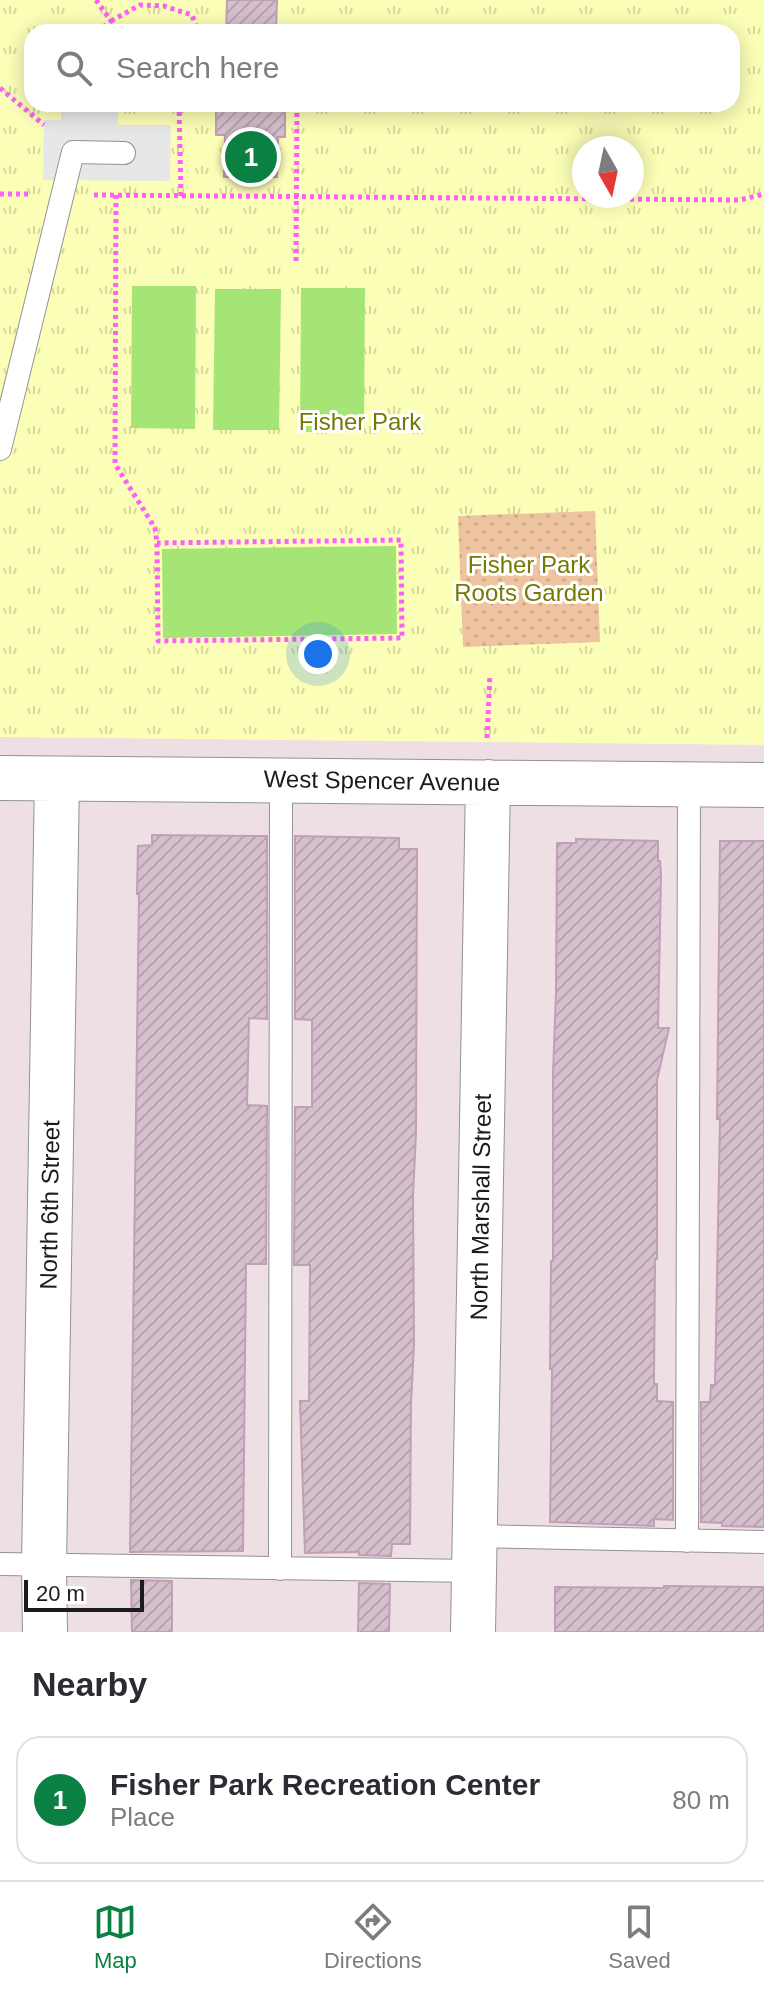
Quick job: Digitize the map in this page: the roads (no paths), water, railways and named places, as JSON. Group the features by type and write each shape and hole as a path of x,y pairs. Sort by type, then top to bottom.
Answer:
{"street":[{"name":"West Spencer Avenue","path":"0,778 764,785"},
{"name":"North 6th Street","path":"45,1632 57,779"},
{"name":"North Marshall Street","path":"473,1632 488,782"}],"lane":[{"path":"0,449 73,152 124,153"},
{"path":"280,1569 281,780"},
{"path":"687,1541 689,784"},
{"path":"0,1564 280,1569 687,1541 764,1542"}],"place":[{"name":"Fisher Park Recreation Center","path":"251,157"}],"park label":[{"name":"Fisher Park","path":"360,422"},
{"name":"Fisher Park Roots Garden","path":"529,579"}]}
